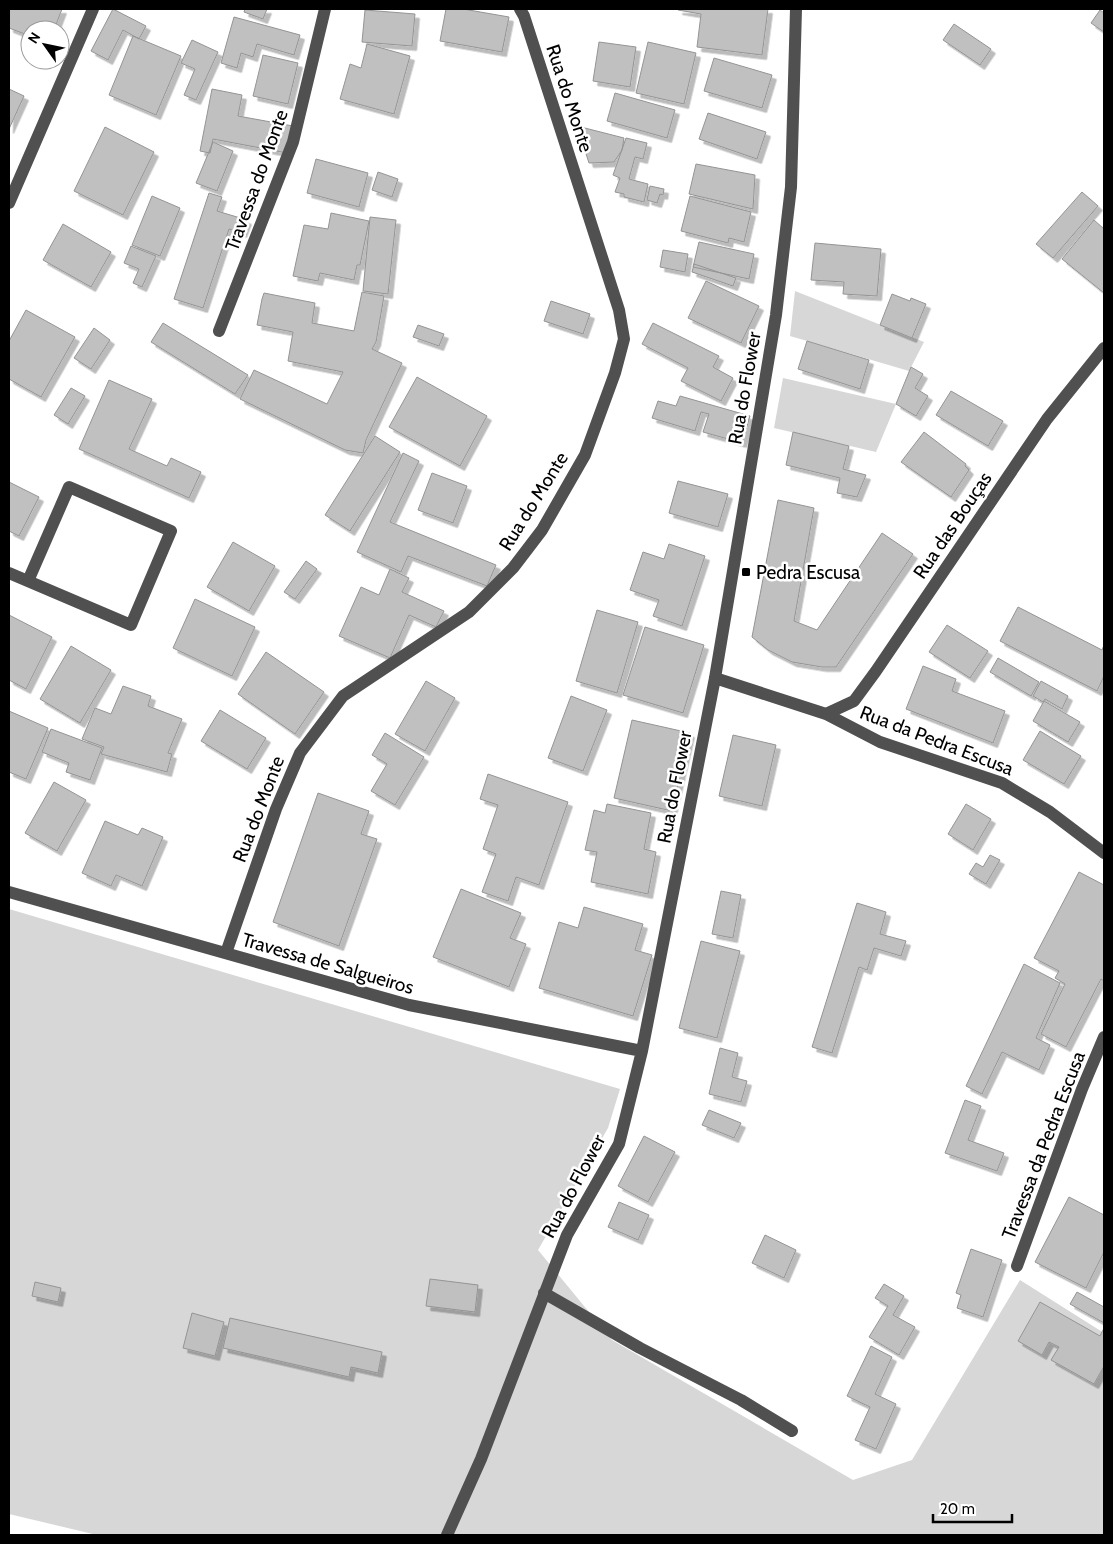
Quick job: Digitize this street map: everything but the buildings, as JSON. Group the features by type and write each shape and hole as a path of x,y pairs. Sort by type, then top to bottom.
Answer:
{"street":[{"path":"9,203 93,9"},
{"name":"Travessa do Monte","path":"219,331 293,142 325,9"},
{"name":"Rua do Monte","path":"226,953 276,809 300,753 343,696 469,612 513,568 542,530 585,455 615,373 624,339 619,310 524,16 520,9"},
{"name":"Rua do Flower","path":"447,1535 481,1458 567,1235 619,1144 642,1051 714,678 776,315 790,187 796,9"},
{"name":"Rua das Bouças","path":"826,714 854,701 1047,419 1104,348"},
{"path":"9,572 28,581 131,625 172,531 69,487 28,581"},
{"name":"Rua da Pedra Escusa","path":"714,678 826,714 880,742 1002,783 1050,812 1104,854"},
{"name":"Travessa de Salgueiros","path":"9,892 409,1006 642,1051"},
{"name":"Travessa da Pedra Escusa","path":"1016,1266 1082,1089 1104,1037"},
{"path":"544,1293 640,1348 741,1400 792,1431"}],"shaded area":[{"path":"795,291 924,342 909,371 790,336"},
{"path":"783,378 896,404 876,452 774,428"},
{"path":"9,909 620,1089 608,1128 538,1250 612,1340 853,1480 912,1460 1020,1280 1104,1333 1104,1535 97,1535 9,1514"}],"place":[{"name":"Pedra Escusa","path":"746,572"}]}
